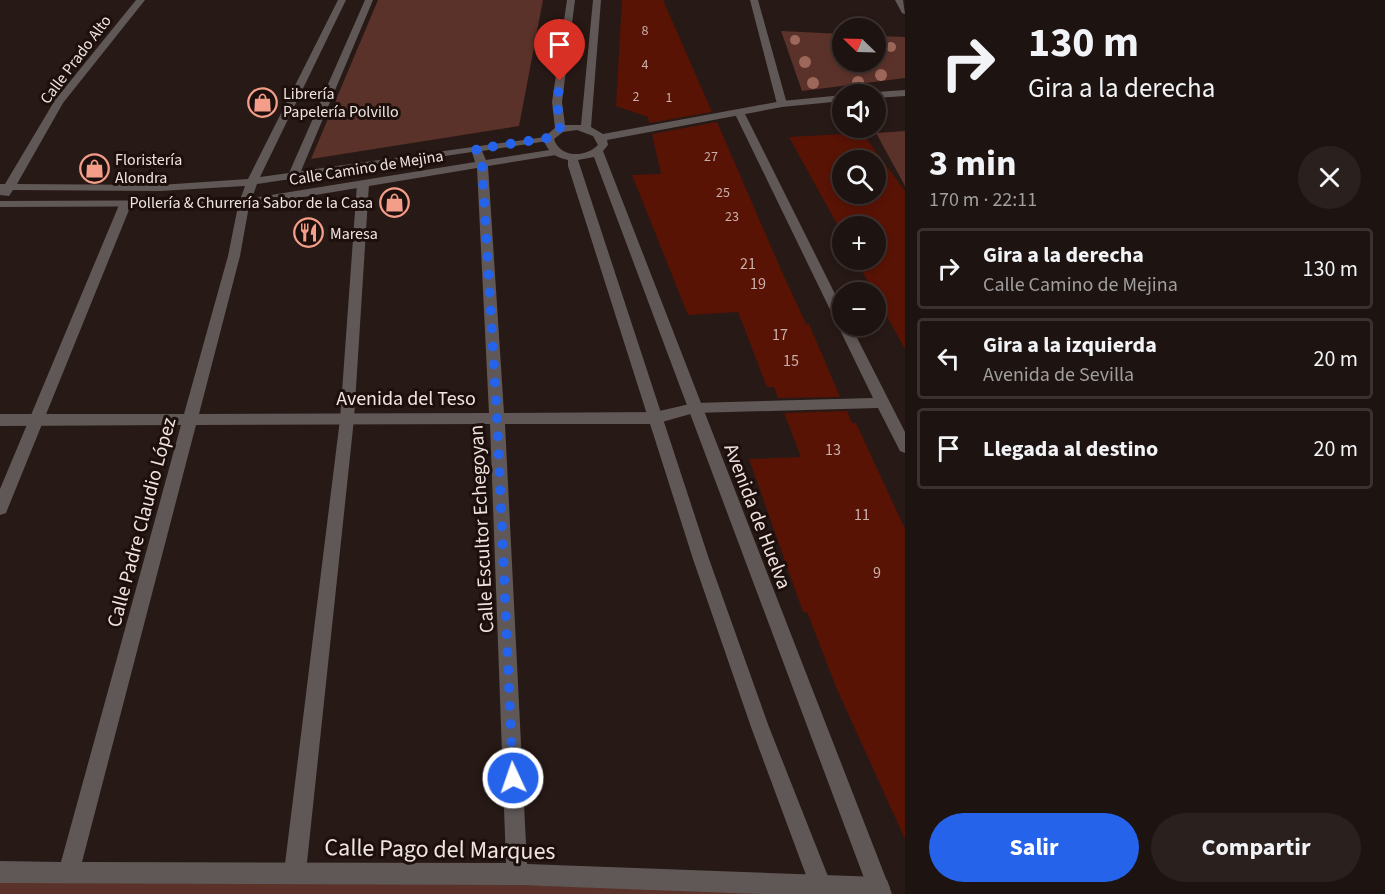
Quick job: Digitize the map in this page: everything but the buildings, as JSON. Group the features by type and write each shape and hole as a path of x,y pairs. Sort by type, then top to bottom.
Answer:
{"street":[{"name":"Calle Prado Alto","path":"0,203 5,187 58,102 141,0"},
{"name":"Calle Padre Claudio López","path":"69,872 234,256 244,203 252,182 342,0"},
{"path":"292,176 369,0"},
{"path":"560,129 557,102 571,0"},
{"path":"597,0 586,128 599,145"},
{"path":"754,0 782,104"},
{"path":"899,0 905,11"},
{"path":"886,95 905,93"},
{"path":"586,128 560,129 548,138 549,146 556,152 573,157 587,157 599,145 782,104 832,100"},
{"path":"740,114 832,300"},
{"name":"Calle Camino de Mejina","path":"5,187 160,188 252,182 548,138"},
{"name":"Avenida de Huelva","path":"599,145 694,408 880,891"},
{"name":"Calle Escultor Echegoyan","path":"476,149 482,165 497,418 517,873"},
{"name":"Calle Camino de Mejina","path":"0,203 125,205 244,203 556,152"},
{"path":"573,157 573,166 655,418 760,727 822,890"},
{"path":"295,872 347,419 363,184"},
{"path":"0,508 125,205"},
{"path":"850,336 905,447"},
{"name":"Avenida del Teso","path":"0,420 655,418 694,408 883,403"},
{"name":"Calle Pago del Marques","path":"0,872 517,873 822,890 880,891"}],"shaded area":[{"path":"378,0 543,0 519,126 311,159"},
{"path":"781,31 832,33 832,72 886,72 886,36 905,37 905,78 857,84 832,84 832,87 802,91"},
{"path":"905,131 905,186 879,138 886,138 886,132"},
{"path":"0,872 69,872 824,894 0,894"}],"place":[{"name":"Librería Papelería Polvillo","path":"262,102"},
{"name":"Floristería Alondra","path":"94,168"},
{"name":"Pollería & Churrería Sabor de la Casa","path":"394,202"},
{"name":"Maresa","path":"309,233"}],"route":[{"path":"513,778 497,418 482,165 476,149 548,138 550,134 560,129 557,102 560,81"}]}
